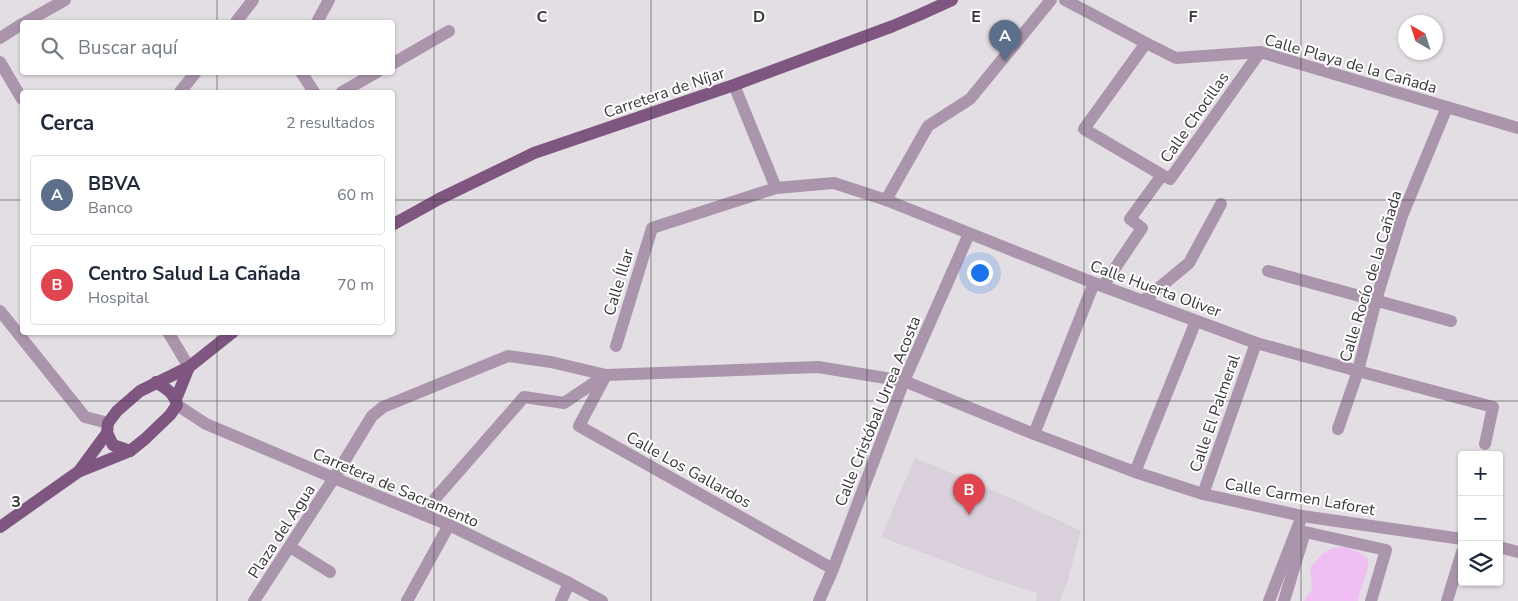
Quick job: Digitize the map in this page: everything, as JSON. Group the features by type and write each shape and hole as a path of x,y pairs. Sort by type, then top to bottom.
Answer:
{"main road":[{"name":"Carretera de Níjar","path":"395,223 439,199 534,153 734,85 902,22 946,1"},
{"path":"78,472 108,428 117,411 140,391 189,367 225,335"},
{"path":"0,527 78,472 130,451 145,439 164,421 177,402 189,367"},
{"path":"156,382 170,391 177,402"},
{"path":"108,428 113,445 130,451"}],"street":[{"path":"30,20 65,0"},
{"path":"238,20 253,0"},
{"path":"318,20 328,0"},
{"path":"886,200 928,126 970,99 1051,0"},
{"name":"Calle Playa de la Cañada","path":"1065,0 1176,58 1260,52 1518,128"},
{"path":"0,38 20,25"},
{"path":"395,62 450,31"},
{"name":"Calle Chocillas","path":"1146,43 1084,130 1170,179 1260,52"},
{"path":"0,62 20,96"},
{"path":"187,89 194,75"},
{"path":"303,75 313,90"},
{"path":"346,90 372,75"},
{"path":"734,85 776,188"},
{"name":"Calle Rocío de la Cañada","path":"1338,429 1358,371 1376,300 1402,216 1447,107"},
{"path":"1034,434 1098,284 1142,228 1130,219 1162,175"},
{"name":"Calle Huerta Oliver","path":"652,228 776,188 834,183 886,200 1098,284 1256,342 1494,407 1485,444"},
{"path":"1143,301 1189,263 1221,204"},
{"name":"Calle Íllar","path":"616,346 652,228"},
{"name":"Calle Cristóbal Urrea Acosta","path":"819,601 833,569 904,381 969,234"},
{"path":"1268,271 1451,321"},
{"path":"0,312 85,417 108,428"},
{"path":"1135,472 1196,321"},
{"path":"170,335 189,367"},
{"name":"Calle El Palmeral","path":"1203,494 1256,342"},
{"name":"Plaza del Agua","path":"254,601 372,416 383,407 508,356 551,362 606,375"},
{"name":"Calle Carmen Laforet","path":"606,375 818,367 881,379 904,381 1034,434 1135,472 1203,494 1302,516 1458,538"},
{"path":"424,515 524,397 564,403 606,375"},
{"name":"Calle Los Gallardos","path":"606,375 579,426 833,569"},
{"name":"Carretera de Sacramento","path":"177,402 206,424 449,525 602,601"},
{"path":"1269,601 1302,516"},
{"path":"407,601 449,525"},
{"path":"1284,601 1305,532 1386,550 1371,601"},
{"path":"290,547 330,572"},
{"path":"1503,549 1518,552"},
{"path":"1447,601 1458,565"},
{"path":"561,601 569,583"}],"shaded area":[{"path":"915,458 1013,499 1081,531 1068,580 1060,601 1036,601 1037,593 993,579 881,537"},
{"path":"1346,547 1368,559 1367,570 1358,601 1304,601 1312,589 1310,568 1325,552"}],"place":[{"name":"BBVA","path":"1005,61"},
{"name":"Centro Salud La Cañada","path":"969,515"}]}
